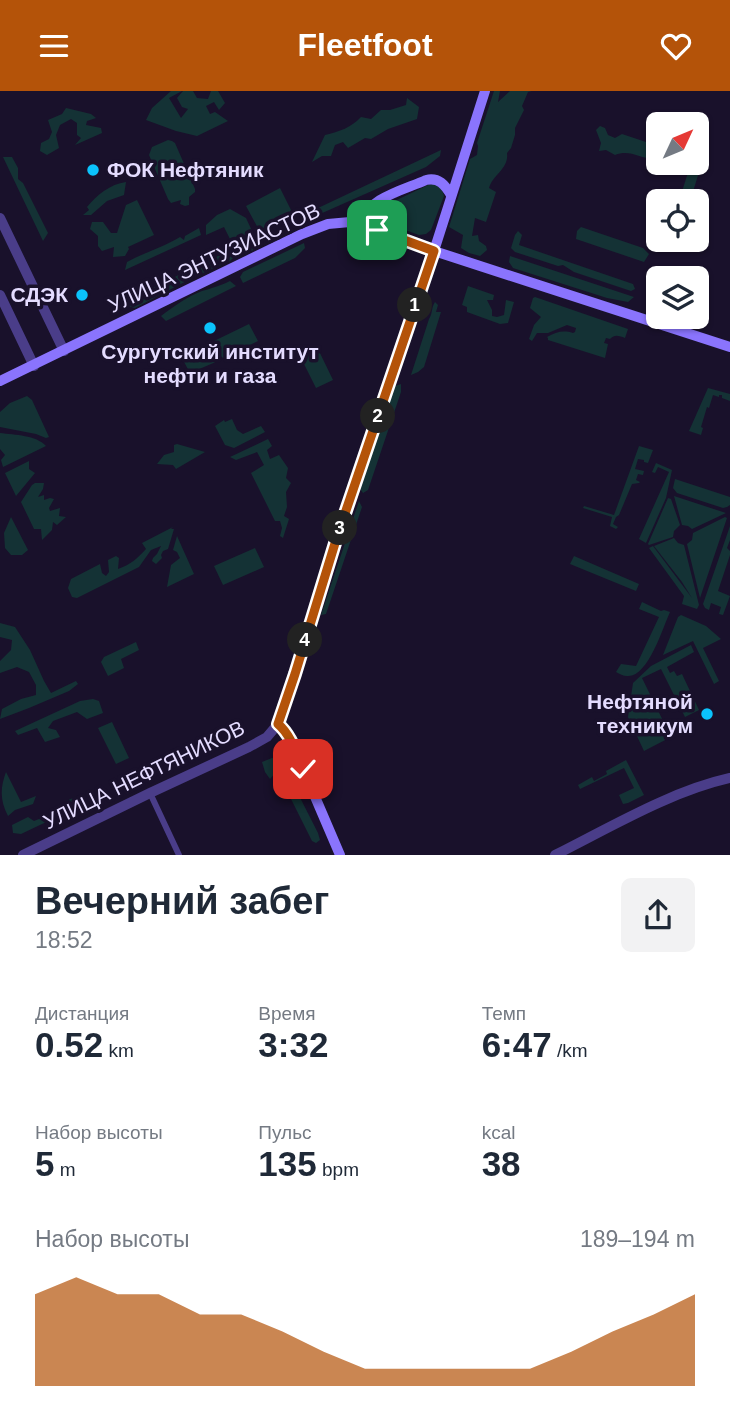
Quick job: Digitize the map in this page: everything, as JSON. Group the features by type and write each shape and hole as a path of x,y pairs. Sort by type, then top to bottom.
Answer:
{"main road":[{"path":"340,855 289,736 278,724 485,91"},
{"path":"360,224 366,210 375,202 426,180 433,178 441,182 451,195"},
{"name":"УЛИЦА ЭНТУЗИАСТОВ","path":"0,381 328,223 360,224 434,251 730,347"}],"street":[{"path":"0,218 64,351"},
{"path":"0,295 34,366"},
{"name":"УЛИЦА НЕФТЯНИКОВ","path":"23,855 249,747 267,737 278,724"},
{"path":"555,855 656,804 699,786 730,778"},
{"path":"150,793 179,855"}],"green space":[{"path":"171,91 182,91 169,98 181,118 188,109 182,107 177,98 183,91 193,91 197,98 208,99 211,91 218,91 225,103 219,110 214,102 206,106 210,114 215,112 228,121 197,136 146,120 152,108"},
{"path":"494,91 500,91 498,102 510,91 532,91 528,92 522,106 524,110 515,128 506,163 489,188 496,192 486,222 475,218 472,236 478,235 479,241 487,250 480,256 461,248 463,235 449,227 470,159 477,155 477,143"},
{"path":"407,98 419,107 417,119 388,129 371,139 365,138 348,148 343,142 335,145 331,156 322,156 312,162 325,135 345,129 361,117 371,119 381,110 406,105"},
{"path":"66,108 91,114 96,118 87,121 86,125 101,128 102,133 75,145 81,138 77,135 77,123 71,119 60,125 56,135 59,148 47,155 40,151 41,143 49,139 52,132 48,120 62,114"},
{"path":"600,126 615,138 622,134 646,142 646,158 599,151 601,143 596,130"},
{"path":"168,140 175,143 195,189 189,197 189,205 180,204 181,200 171,203 149,155 152,147"},
{"path":"441,150 440,156 426,167 317,213 318,208"},
{"path":"3,157 12,157 18,168 18,179 23,183 48,233 43,241"},
{"path":"687,175 698,175 694,189 683,189"},
{"path":"126,182 124,195 107,201 91,215 83,215 100,194"},
{"path":"433,184 440,188 444,196 431,230 426,234 419,235 373,218 378,209"},
{"path":"280,188 293,214 259,230 246,206"},
{"path":"137,200 154,235 128,247 125,256 113,257 114,247 102,251 98,246 98,236 90,229 92,222 103,222 111,233 117,233 126,205"},
{"path":"230,209 246,218 253,233 242,239 230,239 224,227 206,235 206,225 217,215"},
{"path":"581,227 643,248 649,254 644,262 576,239 577,231"},
{"path":"199,228 201,235 125,270 127,262 180,237 184,240 185,236"},
{"path":"518,231 522,235 519,245 633,284 635,289 631,291 574,272 563,265 558,266 515,252 511,248"},
{"path":"249,241 250,245 256,243 256,249 238,253 230,261 135,308 127,306 125,301"},
{"path":"304,243 305,248 295,258 243,283 240,277 243,272"},
{"path":"510,256 634,297 628,302 607,298 513,268 509,262"},
{"path":"230,281 236,286 166,321 161,316 191,296"},
{"path":"468,286 494,295 493,300 487,300 492,316 504,315 506,300 514,302 508,323 500,324 467,312 467,307 462,305"},
{"path":"535,297 628,329 625,338 606,338 604,343 608,344 605,358 548,340 547,337 557,333 575,332 576,328 567,325 548,333 537,333 532,341 529,339 534,325 541,317 530,308"},
{"path":"435,302 438,305 436,312 441,312 424,367 411,375 433,306"},
{"path":"249,324 258,341 223,358 221,356 218,361 190,373 183,360 216,345 214,341"},
{"path":"318,349 333,380 316,388 301,358"},
{"path":"401,384 401,392 368,490 363,493 360,489 395,386"},
{"path":"708,388 730,394 730,401 722,398 722,395 713,395 701,427 701,435 689,431"},
{"path":"27,396 32,400 49,437 0,427 0,412 10,403"},
{"path":"232,419 237,430 243,434 261,426 265,432 234,448 225,445 215,426 224,420 225,422"},
{"path":"0,433 31,438 46,446 3,467 1,460 5,455 0,449"},
{"path":"268,439 272,446 267,450 270,459 279,455 288,468 286,478 291,483 286,492 287,507 284,516 289,519 283,538 280,536 280,521 275,521 251,473 264,465 257,452 236,460 230,457"},
{"path":"174,445 205,452 176,469 173,465 157,464 164,455 174,452"},
{"path":"639,446 653,450 648,463 638,459 635,469 644,471 643,475 638,474 636,480 640,482 632,484 613,524 618,527 616,529 610,526 612,517 583,508 584,506 614,515"},
{"path":"29,461 29,469 35,473 16,496 5,473"},
{"path":"656,463 672,470 666,498 646,543 639,539 669,472 658,467 655,473 652,472"},
{"path":"675,479 730,497 730,505 723,508 677,493 673,488"},
{"path":"35,483 44,483 38,497 44,495 44,500 54,499 50,511 60,508 59,516 66,517 57,525 53,522 52,530 42,540 41,529 34,529 21,502"},
{"path":"674,496 726,513 692,529 682,525"},
{"path":"668,498 671,499 680,525 674,531 673,537 649,545 648,544"},
{"path":"359,501 362,507 326,614 321,615"},
{"path":"11,517 28,550 22,555 11,555 5,548 4,533"},
{"path":"727,518 700,598 687,544 692,540 693,533"},
{"path":"730,526 727,548 730,555 718,591 730,596 723,615 719,614 721,607 711,603 709,610 703,604"},
{"path":"173,527 168,549 163,551 162,558 156,564 152,561 161,546 151,550 139,567 77,598 72,597 68,588 71,579 100,564 102,573 106,576 109,572 108,560 116,556 119,558 118,569 126,565 146,549 142,543"},
{"path":"177,536 194,574 167,587 171,565 180,558 173,550"},
{"path":"674,538 684,545 699,605 697,609 682,604 684,596 649,548 653,546 692,598 654,546"},
{"path":"255,548 264,567 223,585 214,566"},
{"path":"574,556 639,584 636,591 570,564"},
{"path":"642,602 670,612 648,661 635,674 624,676 616,672 621,664 636,666 659,617 639,609"},
{"path":"681,615 706,626 721,639 703,648 719,681 714,684 693,641 663,655"},
{"path":"0,623 15,627 30,650 51,693 76,681 78,684 69,691 0,719 2,709 36,695 36,685 29,672 17,667 0,673 0,661 11,650 12,640 0,637"},
{"path":"136,642 139,650 121,659 124,668 108,676 101,662 104,657"},
{"path":"691,645 694,652 667,667 670,673 674,671 677,676 682,674 699,710 685,717 661,669 642,678 671,737 644,751 628,717 633,683 651,666"},
{"path":"80,701 99,701 103,713 87,719 77,712 53,721 48,728 56,730 60,737 45,742 37,728 18,735 15,731"},
{"path":"112,722 129,758 116,764 98,728"},
{"path":"272,758 284,766 318,833 320,840 316,843 312,841 277,771 270,779 265,772 262,762"},
{"path":"626,760 644,795 623,804 619,795 634,788 624,768 580,789 578,785 592,777 594,781"},
{"path":"6,772 21,802 36,796 33,804 15,810 8,816 2,794"},
{"path":"78,796 80,806 21,834 13,833 12,825 28,817 34,821 61,810 66,801"}],"place":[{"name":"ФОК Нефтяник","path":"93,170"},
{"name":"СДЭК","path":"82,295"},
{"name":"Сургутский институт нефти и газа","path":"210,328"},
{"name":"Нефтяной техникум","path":"707,714"}],"route":[{"path":"303,769 289,736 278,724 326,569 434,251 377,230"}]}
